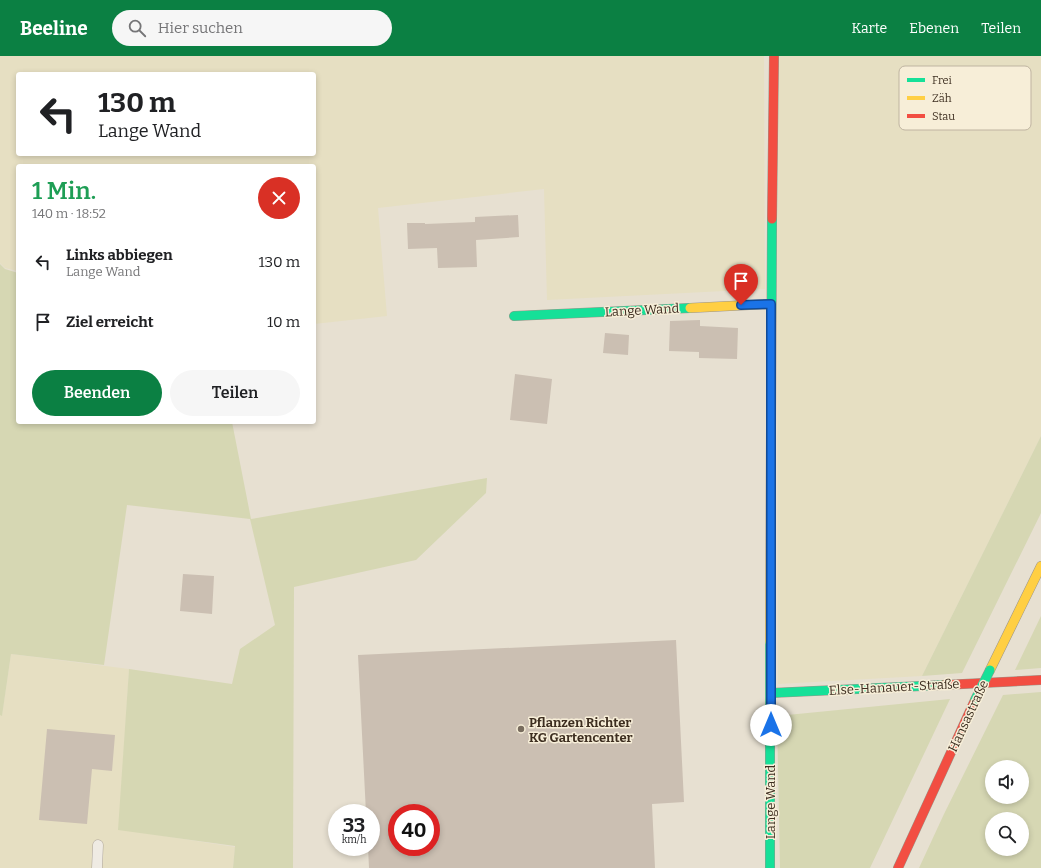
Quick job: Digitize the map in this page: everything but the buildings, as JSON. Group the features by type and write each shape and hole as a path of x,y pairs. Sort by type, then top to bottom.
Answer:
{"street":[{"name":"Lange Wand","path":"770,868 771,304 774,56"},
{"name":"Lange Wand","path":"514,316 771,304"},
{"name":"Hansastraße","path":"898,868 975,700 1041,566"},
{"name":"Else-Hanauer-Straße","path":"771,693 1041,680"}],"lane":[{"path":"97,868 98,845"}],"shaded area":[{"path":"0,56 764,56 765,289 547,300 544,189 378,208 387,316 316,324 316,164 16,164 16,271 5,268 0,263"},
{"path":"777,56 1041,56 1041,436 922,676 778,684"},
{"path":"11,654 129,669 119,829 235,847 233,868 0,868 0,715 2,715"}],"green space":[{"path":"0,264 5,269 16,272 16,424 232,424 251,519 487,478 486,493 416,560 294,587 293,868 233,868 235,846 118,830 129,669 232,684 240,649 275,625 250,519 127,505 104,665 11,654 2,716 0,715"},
{"path":"1041,436 1041,513 962,673 922,676"},
{"path":"1041,616 1041,668 1015,670 1016,668"},
{"path":"1041,692 1041,868 919,868 1003,695"},
{"path":"950,699 870,868 780,868 777,716"}],"traffic: fast":[{"path":"771,430 772,219"},
{"path":"514,316 690,308"},
{"path":"770,642 770,868"},
{"path":"975,700 990,670"},
{"path":"771,693 943,685"}],"traffic: slow":[{"path":"690,308 771,304"},
{"path":"770,642 771,430"},
{"path":"990,670 1041,566"}],"traffic: jam":[{"path":"772,219 774,56"},
{"path":"943,685 1041,680"},
{"path":"898,868 975,700"}],"place":[{"name":"Pflanzen Richter KG Gartencenter","path":"521,729"}],"route":[{"path":"741,305 771,304 771,725"}]}
